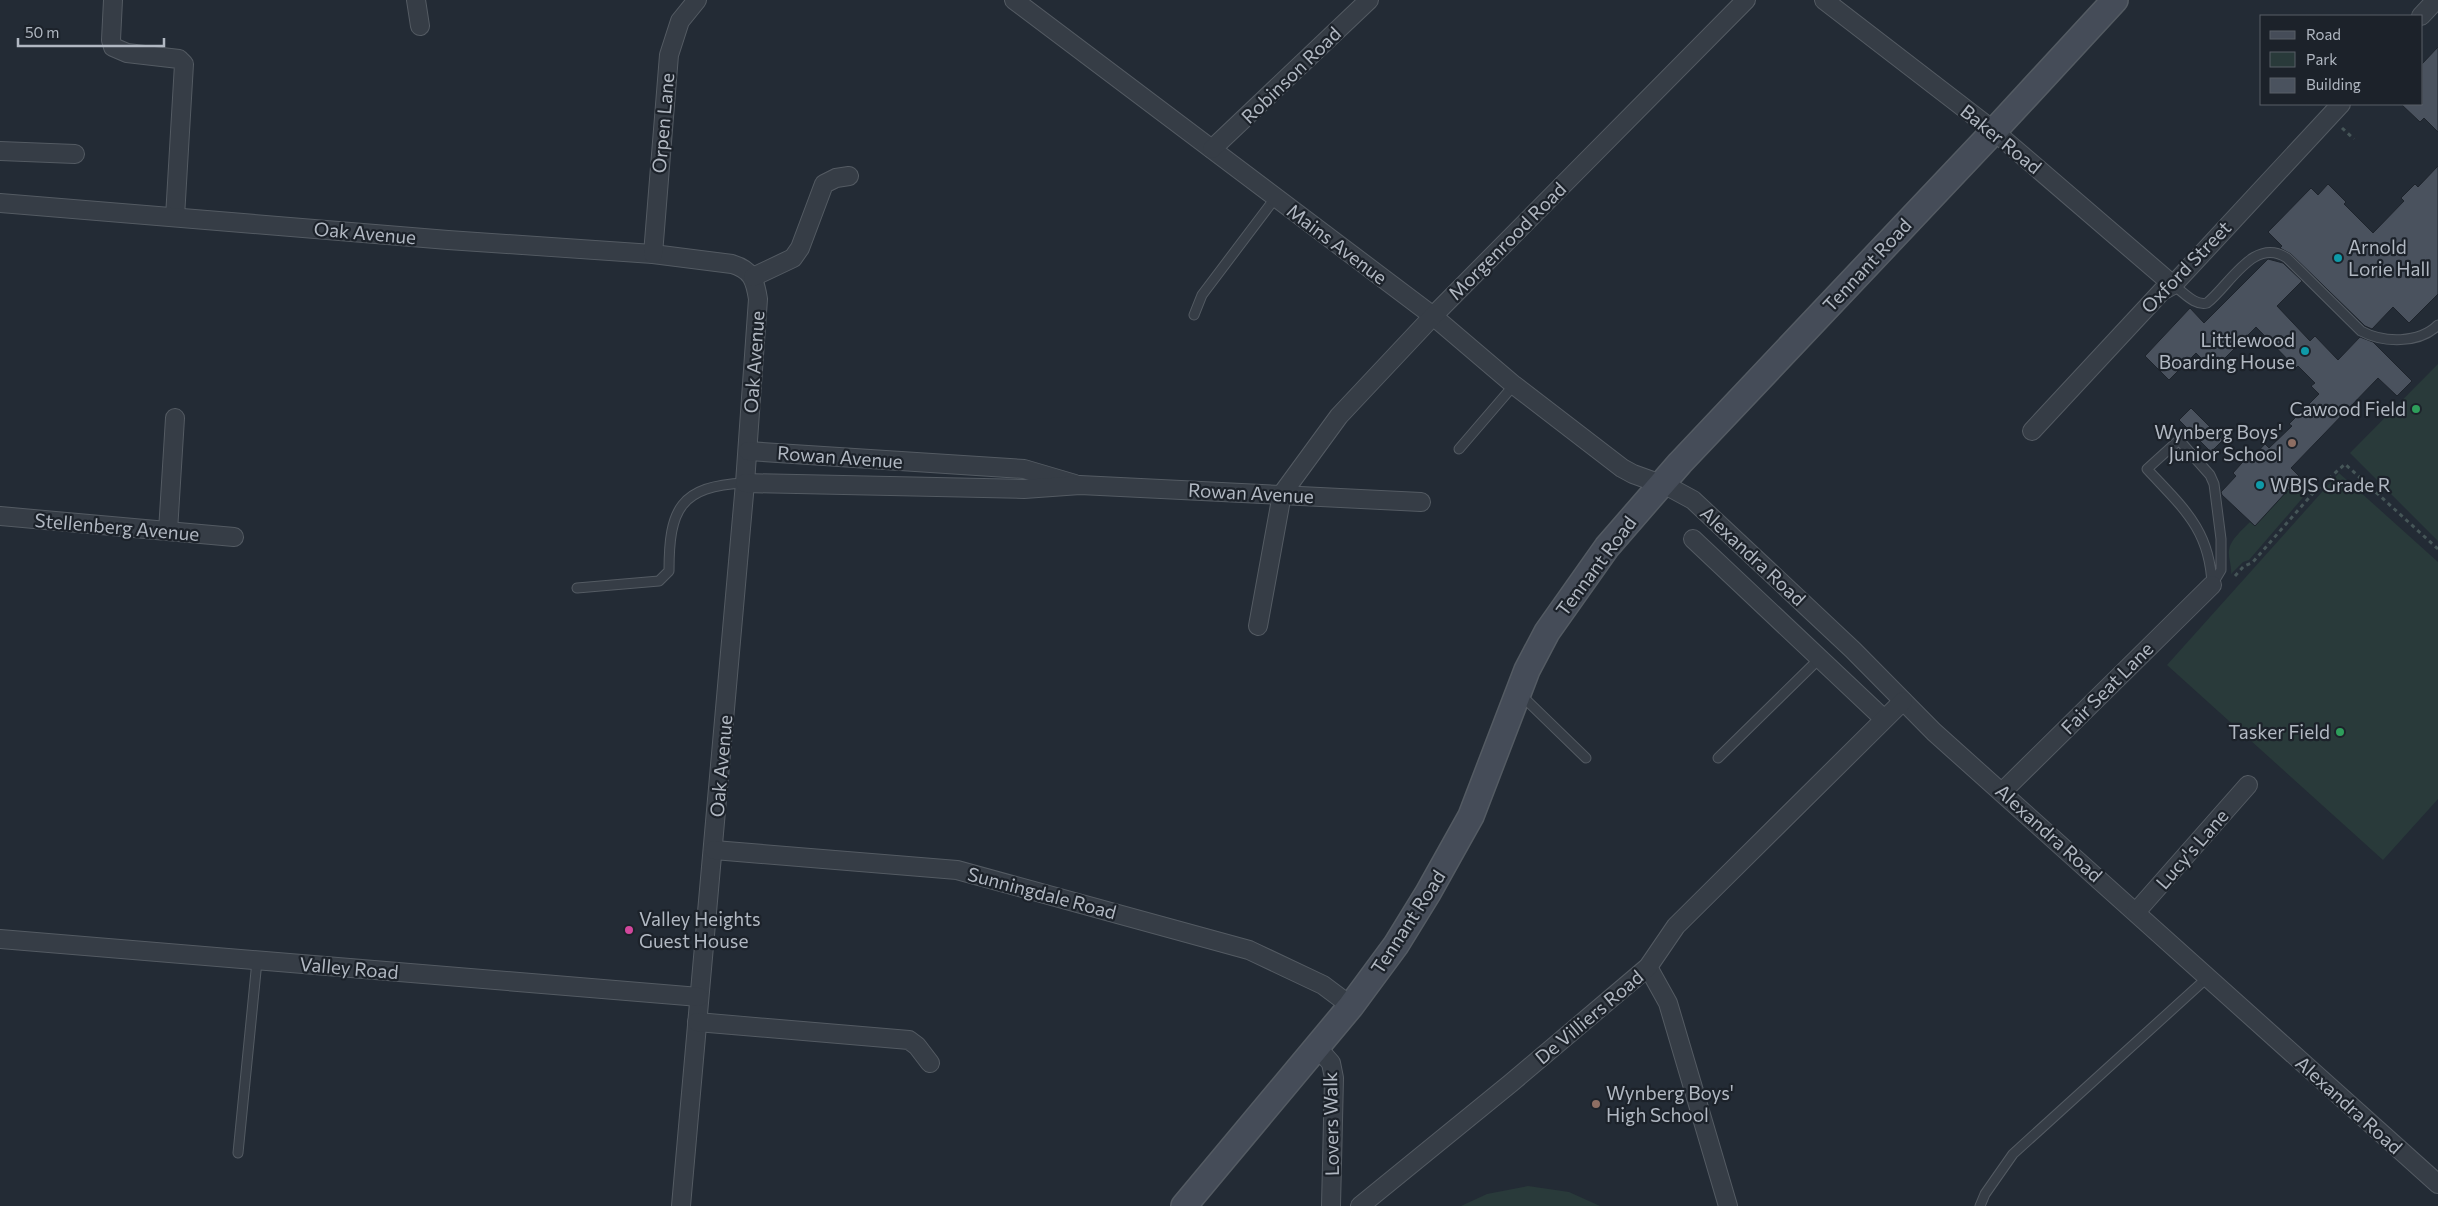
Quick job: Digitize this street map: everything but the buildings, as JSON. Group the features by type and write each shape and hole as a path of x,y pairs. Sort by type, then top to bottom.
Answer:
{"main road":[{"name":"Tennant Road","path":"1184,1206 1351,1006 1396,945 1457,844 1471,816 1518,692 1547,632 1607,547 1661,484 2115,0"}],"street":[{"path":"113,0 111,40 113,47 127,53 179,59 184,64 175,217"},
{"path":"416,0 420,26"},
{"name":"Orpen Lane","path":"653,254 669,55 680,21 697,0"},
{"name":"Mains Avenue","path":"1014,0 1433,316 1514,386 1629,473 1661,484"},
{"name":"Robinson Road","path":"1212,149 1369,0"},
{"name":"Morgenrood Road","path":"1282,494 1339,416 1433,316 1746,0"},
{"name":"Baker Road","path":"1824,0 1994,131 2173,285"},
{"path":"2422,15 2436,0"},
{"name":"Oxford Street","path":"2032,431 2162,291 2173,285 2340,105"},
{"path":"0,151 75,154"},
{"path":"753,277 793,258 800,248 824,184 836,178 848,176"},
{"name":"Oak Avenue","path":"0,203 653,254 732,264 742,267 753,277 758,299 748,451 681,1206"},
{"path":"168,531 175,418"},
{"name":"Rowan Avenue","path":"748,451 1024,469 1080,485"},
{"name":"Rowan Avenue","path":"745,483 1024,489 1080,485 1421,502"},
{"name":"Alexandra Road","path":"1661,484 1693,500 1840,637 1934,732 2436,1178"},
{"path":"1258,626 1282,494"},
{"name":"Stellenberg Avenue","path":"0,516 234,537"},
{"path":"1693,539 1884,719"},
{"path":"1740,583 1760,561"},
{"name":"Fair Seat Lane","path":"2002,792 2212,585"},
{"path":"1820,658 1840,637"},
{"path":"1844,681 1863,660"},
{"name":"De Villiers Road","path":"1360,1206 1511,1083 1648,967 1676,926 1903,701"},
{"name":"Lucy's Lane","path":"2136,912 2248,786"},
{"name":"Sunningdale Road","path":"714,850 957,870 1250,950 1323,985 1351,1006"},
{"name":"Valley Road","path":"0,939 699,997"},
{"path":"1648,967 1668,1003 1728,1206"},
{"path":"697,1022 910,1040 918,1046 930,1063"},
{"name":"Lovers Walk","path":"1317,1047 1331,1063 1334,1078 1332,1206"}],"lane":[{"path":"1194,315 1202,295 1276,197"},
{"path":"2173,285 2195,302 2207,302 2253,257 2263,252 2275,252 2287,258 2361,330 2368,334 2386,339 2411,338 2424,334 2438,325"},
{"path":"1459,449 1514,386"},
{"path":"2179,440 2210,475 2214,484 2221,539 2221,570 2212,585 2208,553 2198,527 2147,470 2179,440"},
{"path":"577,588 660,581 670,571 669,545 679,506 698,492 718,484 745,483"},
{"path":"1718,758 1820,658"},
{"path":"1518,692 1586,758"},
{"path":"238,1153 257,961"},
{"path":"1980,1206 2013,1154 2208,977"}],"path":[{"path":"2343,128 2354,140"},
{"path":"2234,577 2244,566 2252,563 2314,492 2345,464 2438,549"}],"green space":[{"name":"Cawood Field","path":"2438,364 2438,541 2350,453"},
{"name":"Tasker Field","path":"2339,473 2438,562 2438,799 2383,860 2167,665"},
{"path":"2300,477 2312,487 2249,560 2243,562 2231,574 2229,550 2234,539 2250,522 2255,526"},
{"path":"1528,1186 1569,1192 1600,1206 1461,1206 1487,1194"}],"place":[{"name":"Arnold Lorie Hall","path":"2338,258"},
{"name":"Littlewood Boarding House","path":"2305,351"},
{"name":"Cawood Field","path":"2416,409"},
{"name":"Wynberg Boys' Junior School","path":"2292,443"},
{"name":"WBJS Grade R","path":"2260,485"},
{"name":"Tasker Field","path":"2340,732"},
{"name":"Valley Heights Guest House","path":"629,930"},
{"name":"Wynberg Boys' High School","path":"1596,1104"}]}
